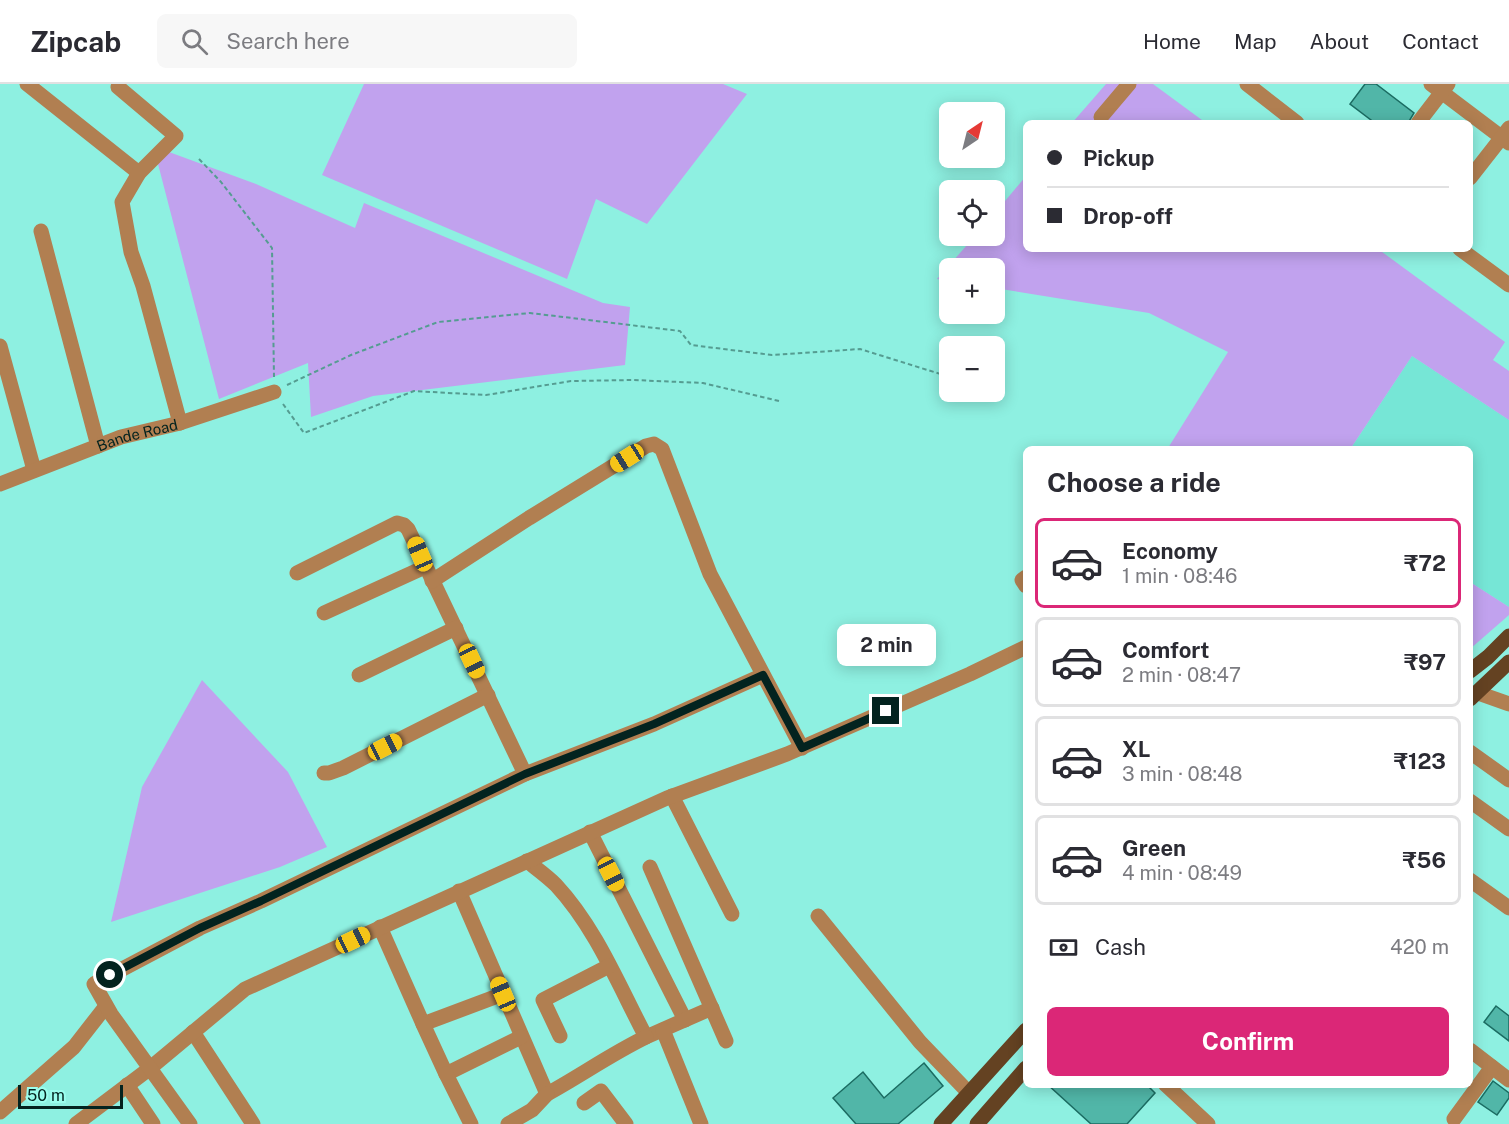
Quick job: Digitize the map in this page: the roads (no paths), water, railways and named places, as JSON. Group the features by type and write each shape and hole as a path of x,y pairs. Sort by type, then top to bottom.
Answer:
{"main road":[{"path":"1473,669 1509,636"},
{"path":"1474,696 1509,662"},
{"path":"941,1124 1023,1033"},
{"path":"977,1124 1023,1071"}],"street":[{"path":"27,84 139,173"},
{"path":"1101,117 1129,84"},
{"path":"1247,84 1294,120"},
{"path":"118,87 176,136 139,173 122,202 131,252 143,286 180,423"},
{"path":"1420,120 1440,87 1506,136 1473,174"},
{"path":"41,231 98,446"},
{"path":"1464,252 1509,285"},
{"path":"0,346 5,381 33,470"},
{"name":"Bande Road","path":"0,483 121,436 180,423 274,392"},
{"path":"432,581 529,518 646,446 654,444 662,449 710,574 802,748"},
{"path":"297,573 397,524 404,525 408,529 525,774"},
{"path":"324,612 425,567"},
{"path":"359,675 456,628"},
{"path":"76,1124 149,1069 245,989 672,796 802,748 1023,648"},
{"path":"190,1124 149,1069 106,1006 94,984 200,928 525,774 654,724 763,675"},
{"path":"324,773 343,768 488,695"},
{"path":"1474,696 1509,704"},
{"path":"1473,754 1509,780"},
{"path":"672,796 732,914"},
{"path":"1473,803 1509,829"},
{"path":"590,832 685,1020"},
{"path":"527,861 556,885 581,919 609,966 646,1037"},
{"path":"650,867 726,1041"},
{"path":"1473,882 1509,908"},
{"path":"459,891 546,1094"},
{"path":"818,916 920,1042 969,1093"},
{"path":"380,927 471,1124"},
{"path":"560,1036 543,1000 609,966"},
{"path":"423,1024 503,994"},
{"path":"0,1112 74,1047 106,1006"},
{"path":"508,1124 532,1110 546,1094 575,1079 617,1051 712,1008"},
{"path":"663,1030 701,1124"},
{"path":"193,1032 253,1124"},
{"path":"446,1074 521,1037"},
{"path":"1473,1052 1509,1080"},
{"path":"1454,1119 1492,1066"},
{"path":"127,1085 153,1124"},
{"path":"1169,1088 1208,1124"},
{"path":"584,1103 601,1091 626,1124"}]}
